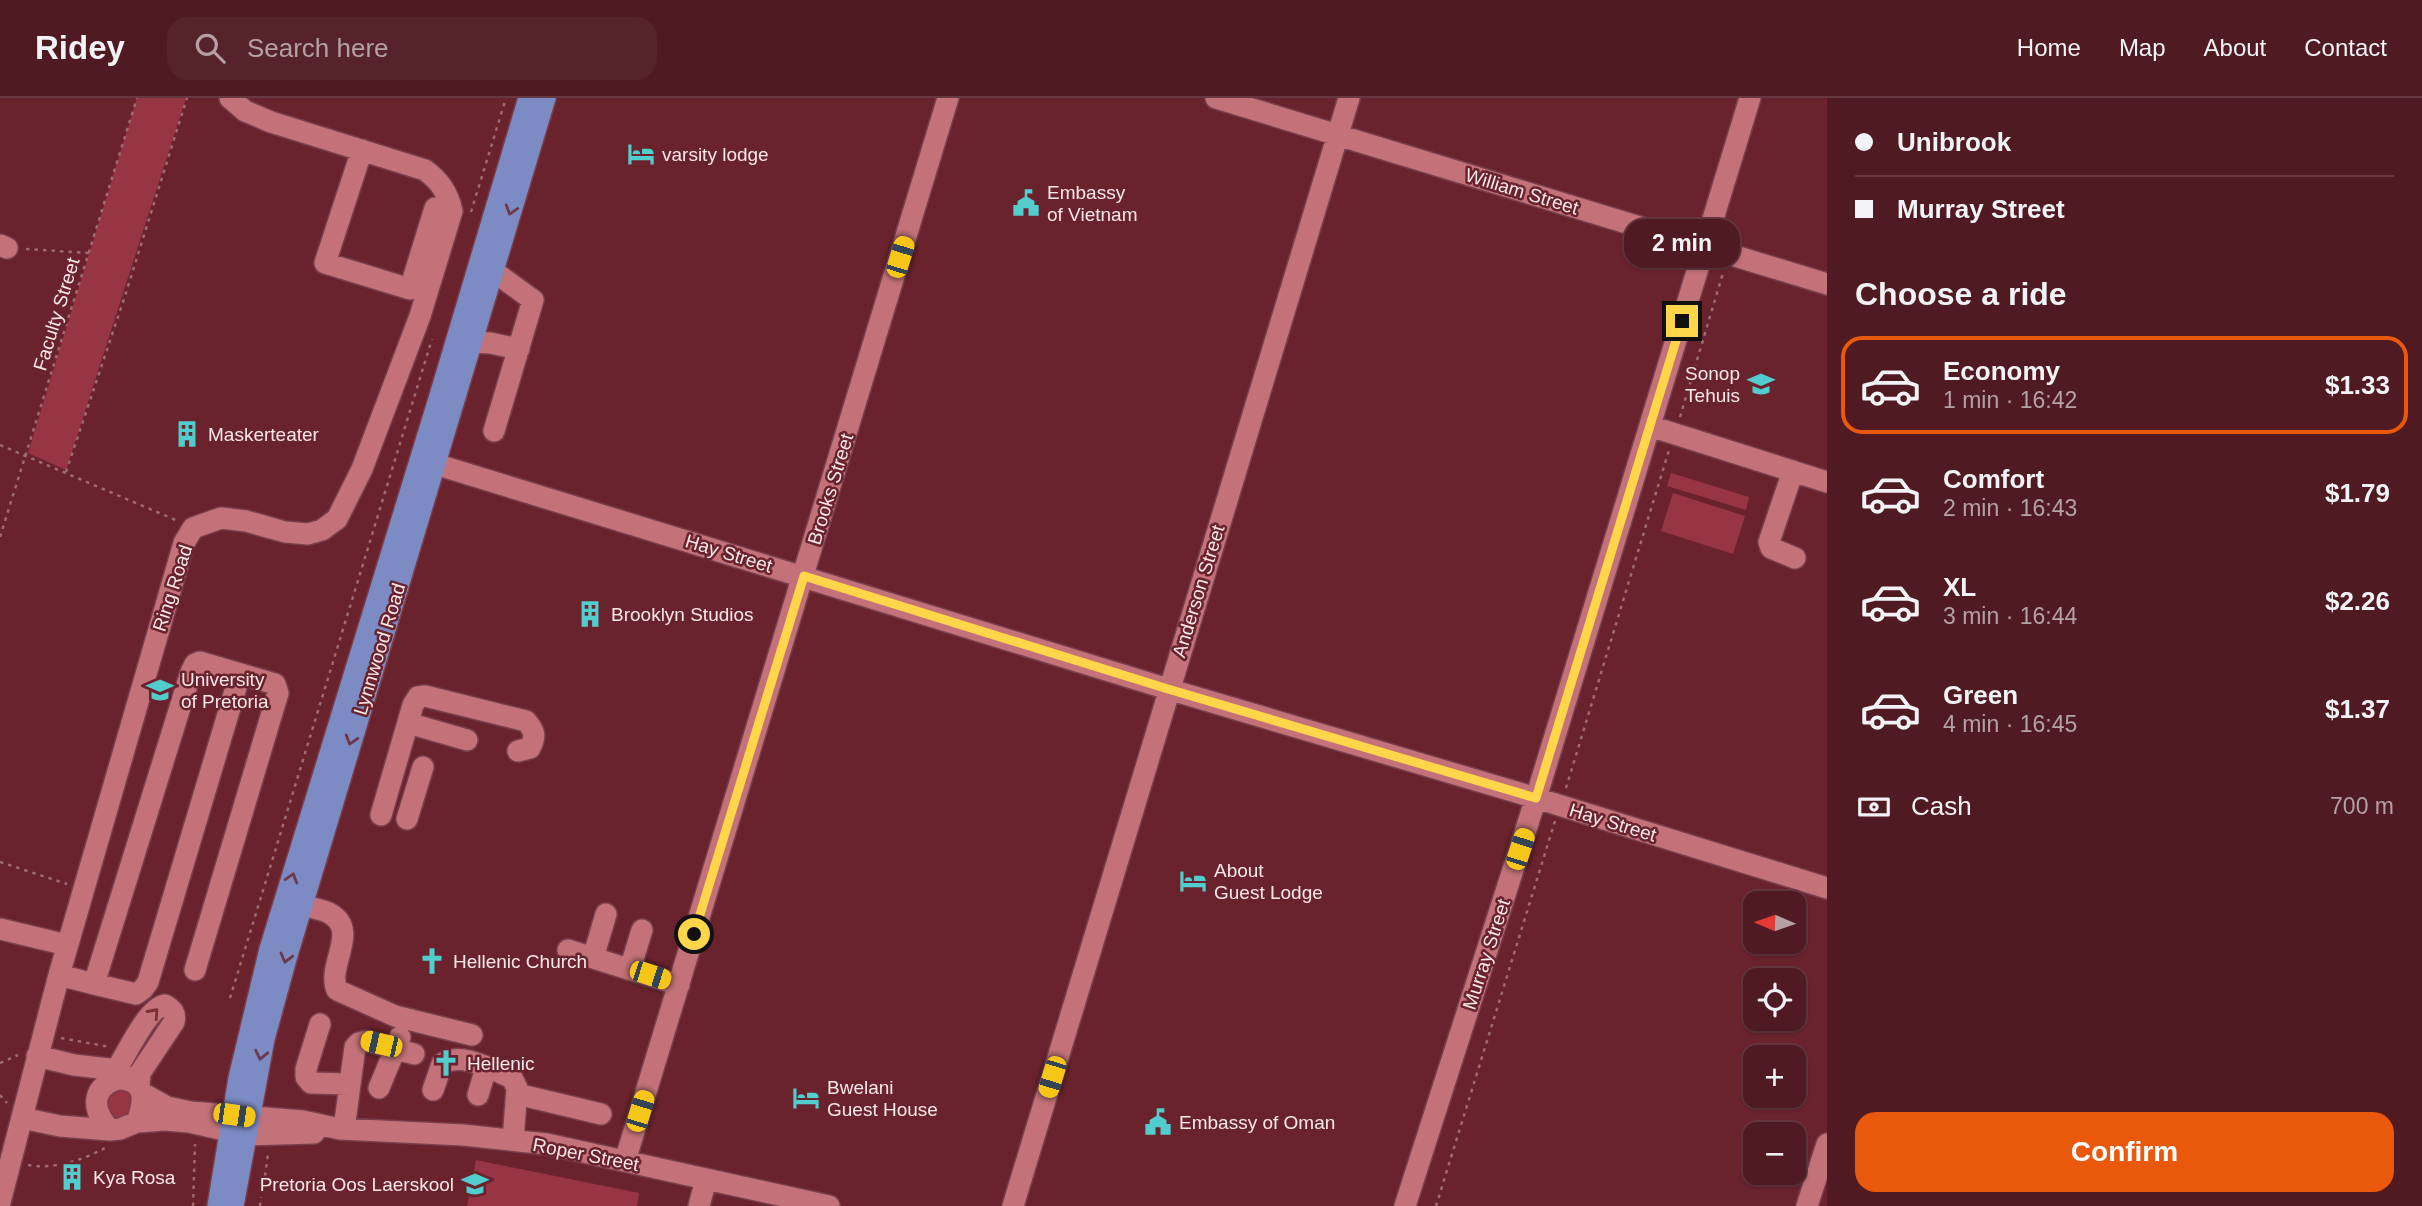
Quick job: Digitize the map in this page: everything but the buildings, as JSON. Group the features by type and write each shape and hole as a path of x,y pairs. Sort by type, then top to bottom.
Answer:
{"main road":[{"name":"Lynnwood Road","path":"233,1206 249,1031 270,949 529,98"},
{"name":"Lynnwood Road","path":"218,1206 302,905 545,98"}],"street":[{"name":"Ring Road","path":"0,1202 30,1059 43,1033 178,558 193,528 221,518 285,533 309,534 322,530 337,519 348,500 420,317 452,211 442,186 425,170 259,118 230,98"},
{"name":"Brooks Street","path":"625,1161 948,98"},
{"name":"William Street","path":"1216,98 1827,284"},
{"name":"Anderson Street","path":"1013,1206 1349,98"},
{"name":"Murray Street","path":"1405,1206 1536,798 1750,98"},
{"path":"362,150 326,263 410,289 435,208"},
{"path":"493,271 533,300 494,430"},
{"path":"471,342 519,349"},
{"path":"1650,426 1827,482"},
{"name":"Hay Street","path":"435,464 1827,888"},
{"path":"1793,471 1769,542 1770,548 1796,558"},
{"path":"94,984 191,672 195,664 200,662 275,684 278,693 195,970"},
{"path":"59,975 136,994 148,982 240,674"},
{"path":"381,815 418,697 425,696 526,721 533,728 535,738 530,748 518,751"},
{"path":"408,723 467,740"},
{"path":"407,819 423,767"},
{"path":"302,905 328,913 341,922 344,934 334,975 337,990 395,1016 472,1035"},
{"path":"593,958 606,914"},
{"path":"0,929 67,945"},
{"path":"630,969 642,930"},
{"path":"568,950 679,985"},
{"path":"117,1124 97,1110 99,1094 125,1083 140,1073 174,1022 173,1010 165,1004 157,1008 127,1048 125,1083 143,1102 117,1124"},
{"path":"379,1088 405,1051 409,1020"},
{"path":"320,1024 306,1077 311,1083 350,1084"},
{"path":"342,1129 355,1047 367,1041 405,1051"},
{"path":"30,1059 72,1077 125,1083 156,1103 240,1125"},
{"path":"433,1090 442,1064 447,1060 460,1059 512,1078 516,1083 513,1140"},
{"path":"478,1095 486,1068"},
{"path":"516,1094 601,1114"},
{"path":"18,1109 60,1126 165,1120 240,1125"},
{"name":"Roper Street","path":"240,1125 303,1122 342,1129 463,1135 547,1144 829,1206"},
{"path":"1807,1206 1827,1144"},
{"path":"699,1206 706,1179"}],"path":[{"name":"Faculty Street","path":"0,537 137,98"},
{"path":"66,472 120,312 187,98"},
{"path":"471,214 506,98"},
{"path":"4,246 89,253"},
{"path":"1436,1206 1729,255"},
{"path":"230,998 435,330"},
{"path":"0,445 193,528"},
{"path":"0,862 85,890"},
{"path":"43,1033 97,1045 127,1048"},
{"path":"0,1063 30,1059"},
{"path":"0,1095 18,1109"},
{"path":"10,1162 37,1167 85,1159 108,1146 117,1124"},
{"path":"192,1206 195,1144"},
{"path":"265,1176 268,1154"},
{"path":"260,1206 261,1197"}],"shaded area":[{"path":"137,98 186,98 66,470 28,453"},
{"path":"1671,473 1749,497 1746,510 1667,486"},
{"path":"1673,493 1745,516 1733,554 1661,531"},
{"path":"112,1088 131,1090 138,1111 114,1123 103,1097"},
{"path":"476,1160 639,1193 637,1206 467,1206"}],"place":[{"name":"varsity lodge","path":"641,154"},
{"name":"Embassy of Vietnam","path":"1026,203"},
{"name":"Sonop Tehuis","path":"1761,384"},
{"name":"Maskerteater","path":"187,434"},
{"name":"Brooklyn Studios","path":"590,614"},
{"name":"University of Pretoria","path":"160,690"},
{"name":"About Guest Lodge","path":"1193,881"},
{"name":"Hellenic Church","path":"432,961"},
{"name":"Hellenic","path":"446,1063"},
{"name":"Bwelani Guest House","path":"806,1098"},
{"name":"Embassy of Oman","path":"1158,1122"},
{"name":"Kya Rosa","path":"72,1177"},
{"name":"Pretoria Oos Laerskool","path":"475,1184"}],"route":[{"path":"694,934 804,576 1168,689 1536,798 1682,321"}]}
